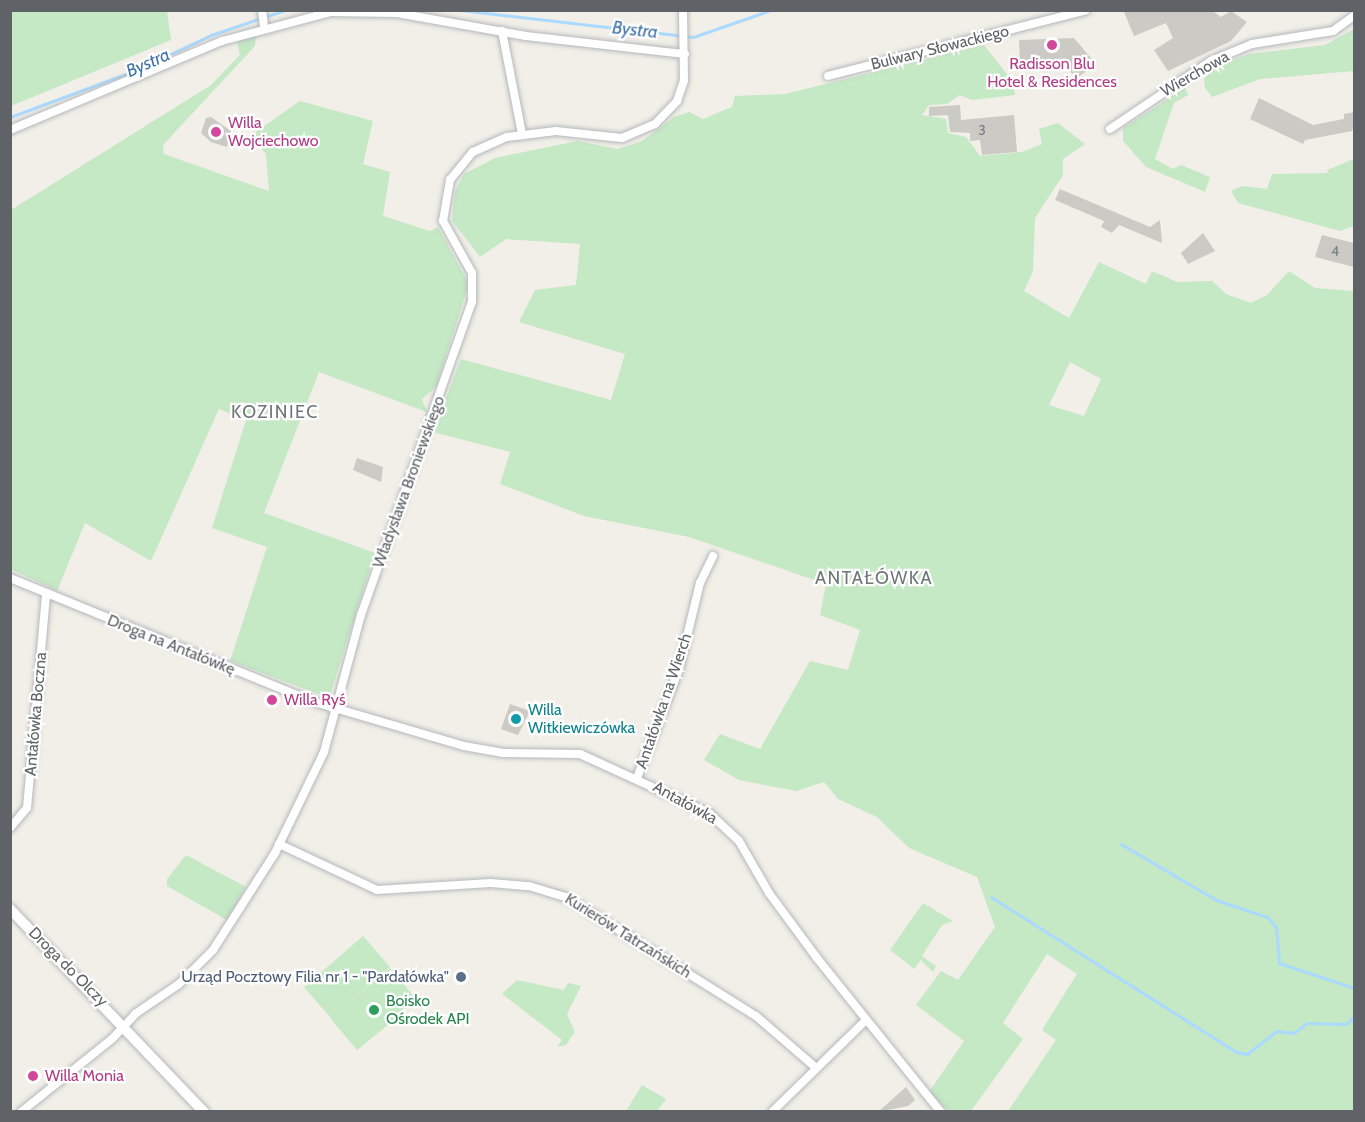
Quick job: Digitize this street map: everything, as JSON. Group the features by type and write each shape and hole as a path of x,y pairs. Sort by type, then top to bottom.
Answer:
{"street":[{"path":"262,10 264,25"},
{"name":"Władysława Broniewskiego","path":"21,1112 186,978 213,950 279,844 330,737 334,707 361,615 472,302 472,273 443,221 445,195 455,173 473,152 522,134 556,131 617,138 645,131 676,101 685,49 683,10"},
{"name":"Bulwary Słowackiego","path":"828,76 1086,10"},
{"path":"10,130 264,25 330,12 397,14 502,31 685,49"},
{"name":"Wierchowa","path":"1110,129 1211,61 1252,44 1333,32 1354,16"},
{"path":"502,31 522,134"},
{"name":"Antałówka na Wierch","path":"637,778 679,669 700,583 713,556"},
{"name":"Droga na Antałówkę","path":"10,578 334,707"},
{"name":"Antałówka Boczna","path":"10,828 27,808 46,593"},
{"name":"Antałówka","path":"334,707 464,746 509,754 580,754 637,778 709,813 731,831 768,893 865,1020 941,1112"},
{"name":"Kurierów Tatrzańskich","path":"279,844 377,890 491,883 529,886 566,897 756,1016 815,1067"},
{"name":"Droga do Olczy","path":"10,909 126,1025 204,1112"},
{"path":"772,1112 865,1020"}],"green space":[{"path":"11,10 167,11 171,40 11,106"},
{"path":"1354,29 1354,71 1260,79 1212,97 1205,88 1204,79 1215,66 1249,54 1325,45"},
{"path":"256,35 255,46 163,145 164,154 269,191 266,154 251,135 300,101 373,121 363,164 390,172 383,216 430,231 438,227 469,284 436,387 422,399 427,412 319,372 264,513 375,553 329,698 230,661 267,547 212,528 246,420 219,409 151,561 85,523 57,591 11,569 11,210 211,85 240,55 237,42"},
{"path":"984,45 1013,82 1015,95 972,100 960,95 947,104 929,105 922,115 946,119 948,133 966,137 980,156 1022,152 1042,144 1039,129 1058,123 1085,144 1063,159 1063,175 1035,218 1033,271 1024,291 1069,318 1099,262 1146,284 1152,271 1177,282 1212,281 1226,294 1251,303 1267,295 1289,271 1315,288 1354,291 1354,1111 1008,1111 1056,1040 1042,1030 1077,974 1047,954 1003,1023 1023,1039 971,1111 949,1111 929,1092 964,1041 916,1005 941,971 958,980 995,927 977,877 909,848 877,817 838,799 824,782 796,791 739,780 704,760 720,734 760,749 810,661 848,670 860,630 820,615 826,584 689,537 584,516 500,484 510,452 433,432 461,359 611,400 625,354 519,322 535,290 576,285 580,244 506,239 480,257 452,221 455,191 464,174 495,158 577,141 618,149 642,141 674,117 689,112 703,119 732,107 735,96 785,94","holes":["1070,362 1101,379 1084,416 1049,405"]},
{"path":"1185,88 1188,95 1174,103 1155,159 1173,169 1181,165 1210,177 1205,192 1146,167 1123,141 1123,128"},
{"path":"1354,159 1354,226 1340,231 1238,203 1231,191 1242,186 1267,189 1272,174 1328,173 1327,170"},
{"path":"186,855 246,887 227,920 167,886 167,879"},
{"path":"923,903 953,921 942,925 922,956 936,966 933,972 921,960 914,969 890,950"},
{"name":"Boisko Ośrodek API","path":"363,936 390,967 331,1018 304,987"},
{"name":"Boisko Ośrodek API","path":"390,968 417,1000 357,1050 330,1018"},
{"path":"517,980 564,990 568,983 581,986 567,1014 575,1032 566,1045 557,1047 562,1040 502,994"},
{"path":"642,1085 666,1099 657,1111 626,1111"}],"building":[{"name":"Radisson Blu Hotel & Residences","path":"1129,10 1211,10 1221,17 1231,11 1247,22 1231,41 1168,71 1154,50 1173,38 1166,23 1134,36 1124,12"},
{"path":"1074,38 1096,64 1077,78 1061,63 1020,65 1019,40"},
{"path":"1259,98 1313,125 1344,119 1344,114 1354,112 1354,125 1352,131 1305,140 1303,144 1250,119"},
{"path":"960,105 961,120 1014,115 1017,152 982,155 980,140 970,141 970,133 950,132 948,115 929,116 929,107"},
{"name":"Willa Wojciechowo","path":"211,117 231,131 227,147 211,142 201,133 206,118"},
{"path":"1060,189 1150,227 1160,220 1162,243 1119,225 1112,233 1101,227 1104,221 1055,200"},
{"path":"1203,233 1215,251 1188,264 1181,253"},
{"path":"1322,235 1354,243 1354,267 1315,257"},
{"path":"357,458 383,467 381,482 353,470"},
{"name":"Willa Witkiewiczówka","path":"510,704 530,711 518,735 501,729"},
{"path":"906,1087 915,1100 908,1106 878,1112"}],"waterway":[{"name":"Bystra","path":"10,117 139,69 211,35 285,10"},
{"name":"Bystra","path":"460,10 693,37 771,10"},
{"path":"1121,844 1216,900 1267,917 1276,927 1279,963 1354,988"},
{"path":"991,897 1236,1052 1247,1054 1276,1031 1294,1033 1307,1023 1347,1024 1354,1016"}],"place":[{"name":"Radisson Blu Hotel & Residences","path":"1052,45"},
{"name":"Willa Wojciechowo","path":"216,132"},
{"name":"Willa Ryś","path":"272,700"},
{"name":"Willa Witkiewiczówka","path":"516,719"},
{"name":"Urząd Pocztowy Filia nr 1 - \"Pardałówka\"","path":"461,977"},
{"name":"Boisko Ośrodek API","path":"374,1010"},
{"name":"Willa Monia","path":"33,1076"}],"district":[{"name":"KOZINIEC","path":"275,412"},
{"name":"ANTAŁÓWKA","path":"874,578"}]}
